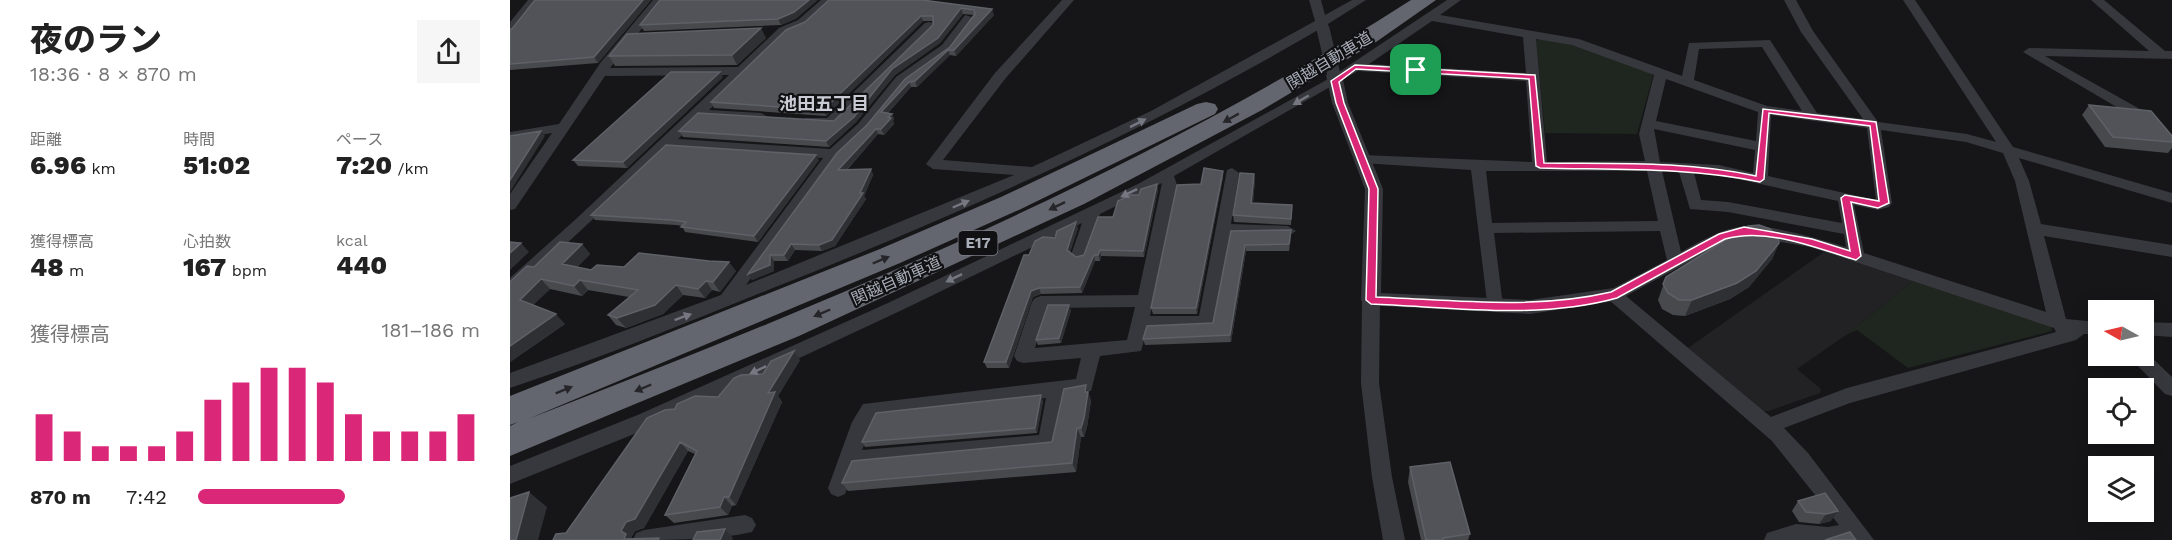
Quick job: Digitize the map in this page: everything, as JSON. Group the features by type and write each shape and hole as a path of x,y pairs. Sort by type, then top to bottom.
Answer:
{"highway":[{"name":"関越自動車道","path":"510,411 733,322 1011,203 1221,101 1395,0"},
{"name":"関越自動車道","path":"510,441 840,306 1020,224 1224,122 1427,9"}],"street":[{"path":"510,30 534,0"},
{"path":"510,205 604,72 606,65 635,37 659,0"},
{"path":"759,32 783,31 802,23 828,0"},
{"path":"1036,172 933,164 1000,76 1068,0"},
{"path":"1314,0 1340,103 1374,189 1370,383 1382,477 1394,540"},
{"path":"510,381 726,301 870,244 1036,172 1171,107 1322,26 1360,0"},
{"path":"510,475 647,420 894,307 1166,175 1355,67 1427,9 1455,0"},
{"path":"1362,159 1478,166 1685,168 1719,171 1878,205 1884,203 1874,124 1808,32 1790,0"},
{"path":"1909,0 2009,151 2022,181 2063,329"},
{"path":"2097,0 2167,55"},
{"path":"1427,9 1529,34 1575,42 1766,111 1967,138 2172,198"},
{"path":"726,301 833,154 863,127 901,80 946,48 969,18"},
{"path":"800,120 830,122 929,26"},
{"path":"510,287 582,223 783,31"},
{"path":"1529,34 1540,166"},
{"path":"1687,82 1693,46 1766,43 1812,116"},
{"path":"2142,116 2029,52 2167,55"},
{"path":"1355,67 1532,77"},
{"path":"604,72 742,71"},
{"path":"1661,73 1646,134 1675,261"},
{"path":"1760,179 1766,111"},
{"path":"698,113 780,118"},
{"path":"1648,124 1763,147"},
{"path":"510,136 564,127"},
{"path":"666,142 833,154"},
{"path":"1478,166 1494,306"},
{"path":"1685,168 1695,205 1728,207 1851,230"},
{"path":"1140,322 1207,323 1232,173"},
{"path":"1145,301 1041,302 1023,356 1135,345 1145,301 1170,185 1166,175"},
{"path":"1845,198 1856,256"},
{"path":"1079,255 1094,210"},
{"path":"1485,228 1666,226"},
{"path":"1222,229 1288,231"},
{"path":"2036,229 2172,251"},
{"path":"1371,300 1546,306 1614,295 1722,237 1744,230 1812,243 1856,256 2063,329"},
{"path":"1614,295 1768,426 1801,459 1859,535"},
{"path":"1768,426 1847,396 2063,329 2088,328"},
{"path":"2154,329 2172,330"},
{"path":"838,488 862,422 870,409 1084,386 1092,350"},
{"path":"2149,366 2172,390"},
{"path":"848,460 1048,443 1057,388"},
{"path":"628,448 647,420"},
{"path":"644,540 690,536 745,525"},
{"path":"1774,540 1796,534 1828,537 1859,535"}],"shaded area":[{"path":"1539,39 1574,45 1649,72 1653,76 1637,134 1545,133 1536,41"},
{"path":"1824,252 1913,281 1846,335 1797,369 1821,389 1820,393 1764,411 1688,348"},
{"path":"1913,281 2051,326 2052,331 1908,368 1857,330 1846,335"}],"building":[{"path":"535,0 643,0 594,57 510,64 510,29"},
{"path":"660,0 809,0 794,12 778,19 640,25"},
{"path":"829,0 922,0 992,9 954,50 948,50 915,81 909,82 881,112 892,114 888,117 891,118 881,129 876,129 838,170 871,169 860,193 863,193 832,240 819,245 791,244 784,255 770,255 770,265 748,274 837,153 867,125 905,79 950,47 975,14 974,10 961,8 938,38 892,69 854,117 826,141 679,131 698,113 834,121 933,25 933,16 921,16 823,110 711,102 786,30 805,22"},
{"path":"761,28 732,55 609,56 627,34"},
{"path":"671,72 720,72 623,162 573,160"},
{"path":"2089,105 2151,111 2172,136 2172,142 2113,137"},
{"path":"541,131 510,180 510,136"},
{"path":"666,145 816,155 754,236 681,227 686,222 672,220 591,215"},
{"path":"1204,168 1223,171 1196,308 1151,308 1177,185 1201,184"},
{"path":"1240,173 1254,174 1251,203 1292,205 1291,219 1233,215"},
{"path":"1157,184 1143,251 1100,250 1098,255 1094,255 1080,287 1039,288 1031,291 1006,362 984,362 1024,255 1029,255 1035,241 1043,237 1055,238 1057,231 1076,222 1067,250 1076,257 1084,255 1098,217 1113,217 1118,201 1130,195 1139,195 1141,189"},
{"path":"1759,225 1770,229 1778,236 1779,243 1756,271 1737,283 1692,300 1679,300 1668,293 1663,284 1666,277 1748,226"},
{"path":"1291,230 1289,244 1245,245 1230,335 1143,339 1147,326 1213,323 1231,231"},
{"path":"510,242 521,243 510,253"},
{"path":"560,242 582,244 562,264 591,270 597,265 624,267 639,253 729,262 713,282 706,281 698,289 676,285 655,305 617,318 608,315 638,290 580,280 574,286 541,279 520,300 556,314 510,346 510,282 527,266 534,267"},
{"path":"1048,305 1069,305 1059,338 1036,340"},
{"path":"794,351 768,393 775,392 729,497 724,497 720,507 665,515 697,451 680,442 635,519 626,522 621,531 626,534 624,539 659,538 658,540 553,540 556,534 566,533 647,418 665,410 675,409 677,404 695,396 718,397 734,378 741,375 763,374 771,361"},
{"path":"1086,385 1085,392 1088,392 1084,418 1081,428 1077,428 1072,463 842,483 852,461 1052,442 1064,389"},
{"path":"1041,395 1035,428 862,442 876,413"},
{"path":"1450,462 1470,534 1443,538 1443,540 1426,540 1410,467"},
{"path":"529,492 516,540 510,540 510,498"},
{"path":"1825,493 1838,511 1826,514 1806,512 1798,501"},
{"path":"725,529 720,540 693,540 697,532"},
{"path":"1850,532 1856,540 1825,540"}],"district":[{"name":"池田五丁目","path":"824,104"}],"route":[{"path":"1355,67 1416,70 1532,77 1540,166 1653,166 1719,171 1760,179 1766,111 1874,124 1883,178 1884,203 1878,205 1845,198 1856,256 1812,243 1744,230 1722,237 1614,295 1599,299 1530,307 1371,300 1374,189 1340,103 1335,81 1355,67"}]}
